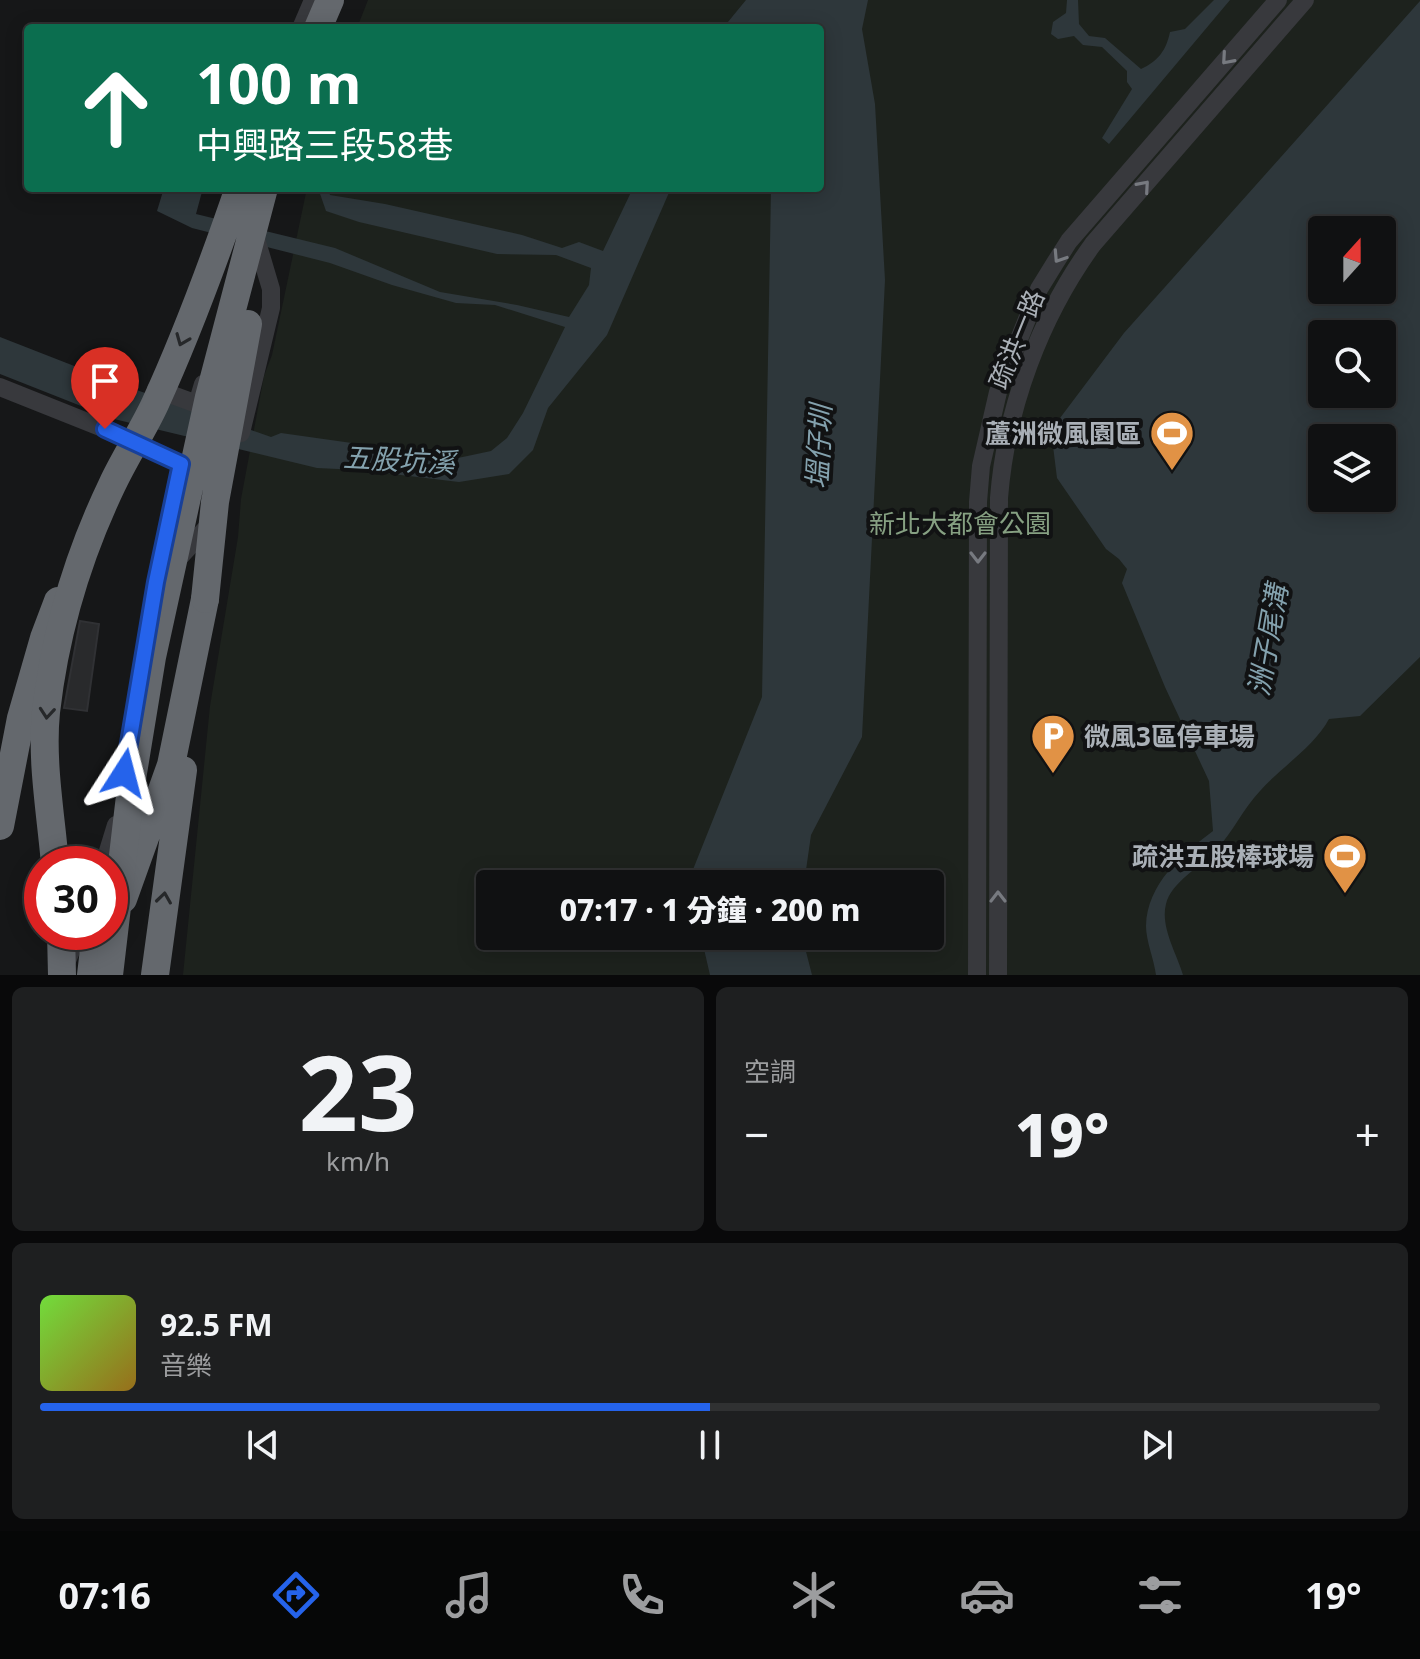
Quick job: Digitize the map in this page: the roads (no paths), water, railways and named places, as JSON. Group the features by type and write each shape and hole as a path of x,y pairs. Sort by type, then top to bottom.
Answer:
{"highway":[{"path":"302,24 311,0"},
{"path":"320,24 330,0"},
{"path":"0,826 21,718 55,607 112,485 154,406 221,242 250,192"},
{"path":"107,846 133,665 162,523 190,402 250,192"},
{"path":"109,975 132,779 152,657 250,192"},
{"path":"155,975 178,796 204,644 205,599 215,502 242,349 282,192"},
{"path":"53,846 46,768 46,714 59,629 82,554"},
{"path":"93,975 171,765 205,599"},
{"path":"61,950 61,975"},
{"path":"93,975 95,950"}],"street":[{"name":"疏洪一路","path":"977,975 978,502 983,452 998,392 1039,289 1069,241 1278,0"},
{"name":"疏洪一路","path":"998,975 999,498 1002,462 1025,377 1070,276 1093,244 1305,0"},
{"path":"156,389 197,404 222,315 250,192"},
{"path":"156,582 218,518 230,485 268,327 271,289 250,192"},
{"path":"233,262 267,271"},
{"path":"222,315 268,327"},
{"path":"0,387 105,429 181,464 156,582 119,814 109,846"},
{"path":"172,511 215,519"},
{"path":"61,975 71,950"}],"water":[{"name":"塭仔圳","path":"746,0 868,0 862,29 875,104 885,280 862,737 811,835 806,870 693,870 762,697 771,192 824,192 824,24 726,24"},
{"path":"1067,0 1078,0 1079,24 1089,36 1105,38 1141,69 1160,55 1170,32 1185,29 1214,0 1230,0 1109,144 1102,138 1132,89 1127,82 1127,71 1102,47 1083,45 1074,36 1058,39 1051,34 1053,22 1066,13"},
{"name":"洲子尾溝","path":"1420,1 1420,657 1360,716 1329,719 1315,739 1254,798 1216,850 1174,889 1166,904 1165,922 1183,975 1156,975 1146,932 1148,911 1168,871 1213,831 1209,781 1165,687 1122,583 1127,569 1106,549 1057,478 1051,430 1124,333"},
{"name":"五股坑溪","path":"163,192 202,192 196,214 335,248 440,292 569,317 589,285 591,268 556,255 497,254 359,222 326,211 319,192 522,235 562,248 579,242 603,251 631,192 669,192 607,335 548,408 533,450 509,474 459,482 317,468 114,419 0,374 0,337 128,387 271,437 281,433 458,458 491,451 507,438 523,413 565,327 495,305 456,303 392,285 330,263 192,228 157,211"},
{"path":"704,950 806,950 812,975 710,975"}],"place":[{"name":"蘆洲微風園區","path":"1172,472"},
{"name":"微風3區停車場","path":"1053,775"},
{"name":"疏洪五股棒球場","path":"1345,895"}],"park label":[{"name":"新北大都會公園","path":"960,523"}]}
